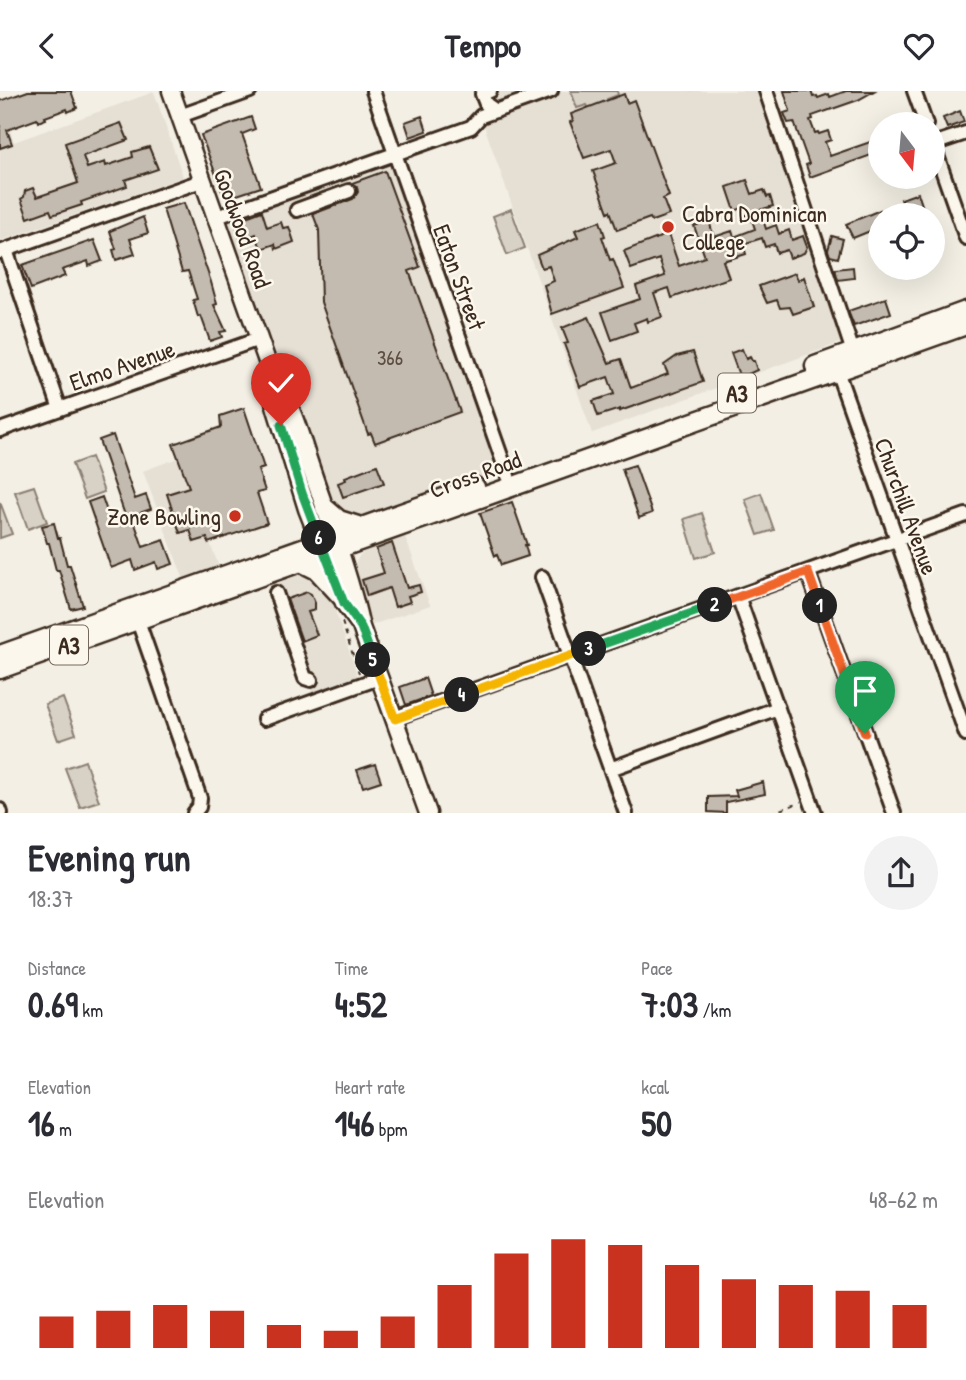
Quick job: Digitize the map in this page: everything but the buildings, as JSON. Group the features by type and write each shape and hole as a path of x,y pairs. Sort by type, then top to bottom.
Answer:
{"highway":[{"name":"Cross Road","path":"835,365 853,352 966,311"},
{"name":"Cross Road","path":"330,545 361,527 509,481 835,365 966,325"},
{"name":"Cross Road","path":"0,669 136,615 330,545 381,533 509,481"},
{"path":"325,508 338,520 361,527"},
{"path":"294,558 317,570 340,605"},
{"name":"Cross Road","path":"0,655 136,615"}],"main road":[{"name":"Goodwood Road","path":"171,91 274,381 285,395 325,508 340,605 361,627"},
{"name":"Goodwood Road","path":"274,381 272,396 313,522 345,567 361,627 428,813"},
{"path":"294,558 313,522"},
{"path":"345,567 359,549 381,533"}],"street":[{"path":"180,116 250,91"},
{"name":"Eaton Street","path":"373,91 509,481"},
{"path":"490,91 482,94 486,104 496,111"},
{"path":"214,218 471,127 481,116 551,91"},
{"path":"766,91 853,352"},
{"path":"914,91 922,112"},
{"path":"945,140 966,133"},
{"path":"945,179 966,239"},
{"path":"60,409 3,251 201,181"},
{"path":"297,209 349,191"},
{"name":"Elmo Avenue","path":"0,430 259,339"},
{"name":"Churchill Avenue","path":"835,365 897,540 961,703 966,734"},
{"path":"395,719 966,515"},
{"path":"808,572 894,813"},
{"path":"541,577 626,813"},
{"path":"276,593 305,678 311,680"},
{"path":"738,596 815,813"},
{"path":"136,615 200,798 199,807 194,813"},
{"path":"264,719 379,678"},
{"path":"610,769 778,708"}],"path":[{"path":"340,605 360,678"},
{"path":"771,813 810,799"}],"shaded area":[{"name":"Cabra Dominican College","path":"472,91 770,91 853,338 592,433"},
{"path":"571,91 617,91 618,95 589,109 587,105 577,108"},
{"path":"154,92 183,177 0,241 0,104 14,142"},
{"path":"381,161 391,162 497,463 492,473 366,516 352,518 332,506 228,222 232,216"},
{"path":"511,209 525,248 507,255 493,216"},
{"path":"91,457 104,492 85,499 72,464"},
{"path":"178,458 219,567 184,580 143,471"},
{"path":"34,486 47,522 28,529 15,492"},
{"path":"761,493 774,530 758,535 745,499"},
{"path":"0,502 12,534 0,538"},
{"path":"702,513 715,552 696,558 684,519"},
{"path":"404,534 430,605 372,625 352,569 360,555 374,545"},
{"path":"304,573 316,579 331,599 358,677 312,693 275,584"},
{"path":"63,698 76,734 58,740 45,704"},
{"path":"85,761 99,801 80,807 65,768"}],"place":[{"name":"Cabra Dominican College","path":"668,227"},
{"name":"Zone Bowling","path":"235,516"}],"route":[{"path":"281,425 307,509 344,603 361,627 395,719 808,572 865,733"}]}
